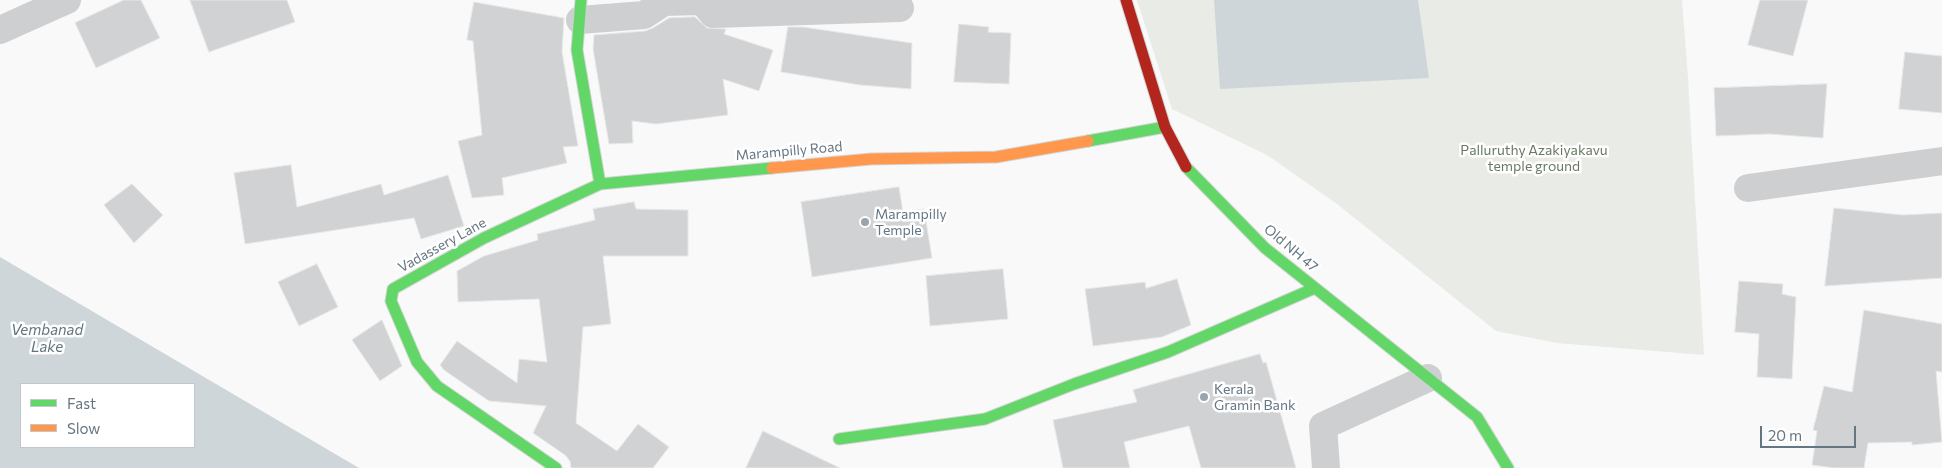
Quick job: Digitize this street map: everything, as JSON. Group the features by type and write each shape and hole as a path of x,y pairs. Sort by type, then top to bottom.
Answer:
{"street":[{"path":"0,30 67,0"},
{"name":"Old NH 47","path":"1126,0 1165,128 1187,170 1265,248 1477,417 1508,468"},
{"path":"600,184 577,50 581,10 644,16 664,2 683,1 702,1 714,14 900,8"},
{"name":"Marampilly Road","path":"600,184 871,159 996,157 1165,128"},
{"path":"1748,188 1942,161"},
{"name":"Vadassery Lane","path":"556,468 437,386 417,362 392,301 393,289 484,238 600,184"},
{"path":"839,439 985,419 1074,384 1168,352 1315,288"},
{"path":"1326,468 1323,426 1428,378"}],"green space":[{"name":"Palluruthy Azakiyakavu temple ground","path":"1137,0 1682,0 1704,355 1557,343 1496,331 1337,204 1267,155 1172,109"}],"water":[{"path":"1214,0 1418,0 1429,78 1220,89"},
{"name":"Vembanad Lake","path":"0,257 359,468 0,468"}],"building":[{"path":"124,0 141,0 160,38 96,68 75,23"},
{"path":"190,0 287,0 295,22 209,52"},
{"path":"1760,0 1808,0 1793,56 1748,45"},
{"path":"474,2 564,18 562,52 578,146 563,147 567,163 502,178 504,195 472,198 458,141 482,135 473,41 467,40"},
{"path":"695,17 707,28 726,29 724,34 773,50 759,91 723,79 728,115 656,124 632,121 633,143 609,144 593,49 594,35 645,31 669,18"},
{"path":"959,24 989,27 988,32 1011,33 1009,84 954,82"},
{"path":"788,27 803,27 912,43 911,89 860,85 781,72"},
{"path":"1905,52 1942,56 1942,113 1899,109"},
{"path":"1827,84 1823,138 1769,134 1716,136 1714,88"},
{"path":"291,165 297,207 381,184 384,195 448,175 464,226 421,239 414,218 245,244 234,173"},
{"path":"132,184 163,215 134,243 104,205"},
{"name":"Marampilly Temple","path":"899,187 903,212 924,209 932,258 812,277 801,202"},
{"path":"634,202 636,209 688,210 688,256 603,256 611,324 583,327 576,423 617,451 638,424 669,447 653,468 571,468 570,461 565,455 533,433 546,406 489,401 444,370 440,365 457,341 517,383 519,359 547,362 539,299 458,302 457,271 484,256 538,240 537,234 595,220 593,209"},
{"path":"1834,208 1903,215 1942,213 1942,278 1825,286"},
{"path":"317,264 338,307 299,326 278,282"},
{"path":"1003,269 1008,319 930,326 926,276"},
{"path":"1177,279 1191,325 1162,337 1093,346 1085,289 1145,282 1146,288"},
{"path":"1739,281 1783,284 1782,294 1796,297 1792,379 1757,377 1759,334 1735,332"},
{"path":"1864,310 1942,324 1942,372 1936,371 1942,442 1912,445 1912,442 1868,443 1864,468 1834,468 1812,465 1817,431 1813,430 1824,386 1852,392"},
{"path":"382,320 402,366 380,381 352,340"},
{"path":"1260,354 1263,363 1266,362 1296,468 1201,468 1189,426 1124,442 1130,468 1063,468 1053,420 1137,402 1133,390"},
{"path":"763,431 840,468 746,468"}],"traffic: fast":[{"path":"581,0 577,50 600,184 772,168"},
{"path":"1088,141 1165,127"},
{"path":"1186,167 1265,248 1477,417 1508,468"},
{"path":"556,468 437,386 417,362 391,301 393,289 484,238 600,184"},
{"path":"839,439 985,419 1074,384 1168,352 1315,288"}],"traffic: slow":[{"path":"772,168 871,159 996,157 1088,141"}],"traffic: jam":[{"path":"1126,0 1165,127 1186,167"}],"place":[{"name":"Marampilly Temple","path":"865,222"},
{"name":"Kerala Gramin Bank","path":"1204,397"}]}
